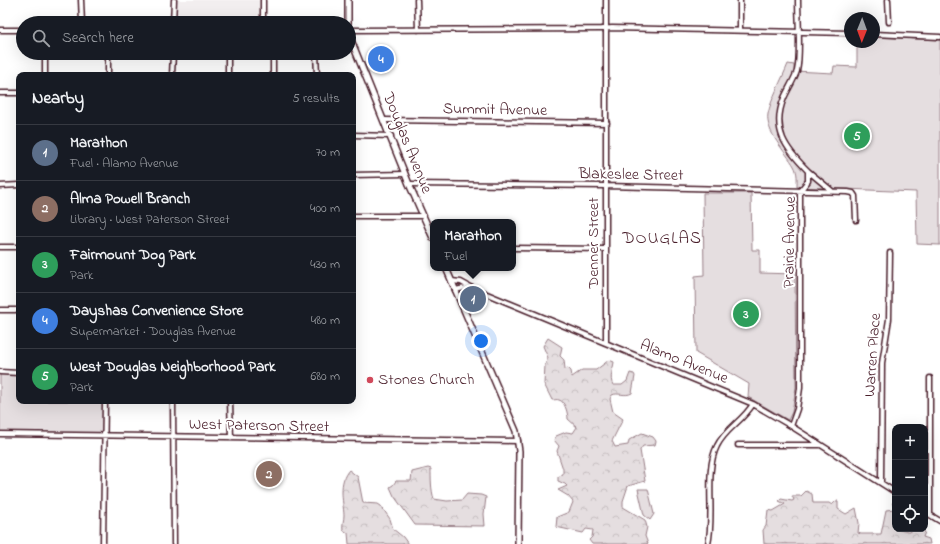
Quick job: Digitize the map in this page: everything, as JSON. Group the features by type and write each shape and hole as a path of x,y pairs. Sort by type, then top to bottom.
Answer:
{"main road":[{"path":"348,0 348,16"},
{"name":"Douglas Avenue","path":"356,55 430,231"},
{"path":"447,271 516,431 518,441 518,544"}],"street":[{"path":"81,0 82,16"},
{"path":"173,16 174,0"},
{"path":"263,0 263,16"},
{"path":"418,0 418,30"},
{"name":"Denner Street","path":"606,0 606,343"},
{"path":"740,0 740,30"},
{"path":"798,0 797,71 781,105 779,112 779,126 788,148 808,171 833,191"},
{"path":"888,0 889,22"},
{"path":"356,30 606,28 844,33"},
{"path":"0,30 16,30"},
{"path":"880,34 940,37"},
{"path":"45,60 45,72"},
{"path":"108,60 108,72"},
{"path":"172,72 173,60"},
{"path":"228,60 228,72"},
{"path":"273,60 273,72"},
{"path":"316,60 316,72"},
{"path":"0,94 16,93"},
{"name":"Summit Avenue","path":"384,120 607,123"},
{"path":"356,135 390,136"},
{"name":"Prairie Avenue","path":"791,426 797,409 800,388 800,191 808,181 808,171"},
{"path":"356,175 405,174"},
{"name":"Blakeslee Street","path":"409,184 606,186 833,191 853,193 856,220"},
{"path":"0,186 16,186"},
{"path":"356,216 423,216"},
{"path":"0,247 16,247"},
{"path":"516,248 606,249"},
{"name":"Warren Place","path":"881,483 882,363 889,319 890,253"},
{"name":"Alamo Avenue","path":"451,281 461,282 470,288 753,404 791,426 892,490"},
{"path":"455,290 470,288"},
{"path":"0,310 16,310"},
{"path":"0,372 16,373"},
{"path":"930,378 930,515 940,521"},
{"path":"103,544 105,404"},
{"path":"173,404 174,544"},
{"path":"230,404 230,438"},
{"path":"708,544 711,465 715,448 724,435 744,417 753,404"},
{"name":"West Paterson Street","path":"0,434 518,441"},
{"path":"738,444 820,445"}],"shaded area":[{"path":"176,0 262,0 262,16 177,16"}],"green space":[{"path":"880,37 940,40 940,245 917,244 916,192 797,187 797,176 795,169 773,135 768,121 769,108 788,64 794,65 794,71 833,73 834,66 857,67 857,48 880,48"},
{"path":"703,193 751,193 752,250 760,250 760,273 795,274 796,387 792,412 788,420 748,397 749,384 696,353 695,276 704,275"},
{"path":"548,338 562,347 560,356 564,360 565,369 568,368 571,371 572,377 582,370 596,370 609,360 614,362 611,377 613,385 622,385 627,381 630,373 634,374 635,376 632,393 627,395 614,394 610,399 613,412 623,419 612,441 615,447 628,445 629,440 642,433 653,437 656,441 655,445 643,446 640,450 645,481 628,486 623,501 623,507 645,520 647,527 645,536 648,544 592,544 589,540 592,537 593,530 586,529 583,533 556,527 557,517 569,512 573,502 568,496 558,490 567,486 558,481 558,477 563,474 563,469 557,451 559,446 554,440 556,436 566,432 573,433 577,427 568,419 567,411 563,403 558,400 552,400 544,384 545,365 548,358 543,346"},
{"path":"0,372 16,373 16,404 105,404 105,435 0,434"},
{"path":"428,468 431,469 434,499 447,501 462,500 467,494 486,497 484,514 485,526 415,525 394,496 390,487 396,481 411,481 412,472"},
{"path":"349,470 358,477 363,503 378,504 381,506 390,519 393,529 403,537 408,544 349,544 348,533 343,530 344,515 342,486 343,480"},
{"path":"638,489 648,489 654,514 650,520 644,515"},
{"path":"806,491 812,494 813,503 829,503 832,505 838,501 838,509 846,514 856,508 859,523 858,533 861,534 881,534 886,510 892,509 892,532 925,532 923,537 929,539 930,544 764,544 763,530 766,526 768,510 773,511 785,504 779,501 781,499 792,501 794,500 792,496 801,496"}],"place":[{"name":"Dayshas Convenience Store","path":"381,59"},
{"name":"West Douglas Neighborhood Park","path":"857,136"},
{"name":"Marathon","path":"473,299"},
{"name":"Fairmount Dog Park","path":"746,314"},
{"name":"Stones Church","path":"370,380"},
{"name":"Alma Powell Branch","path":"269,474"}],"district":[{"name":"DOUGLAS","path":"662,238"}]}
